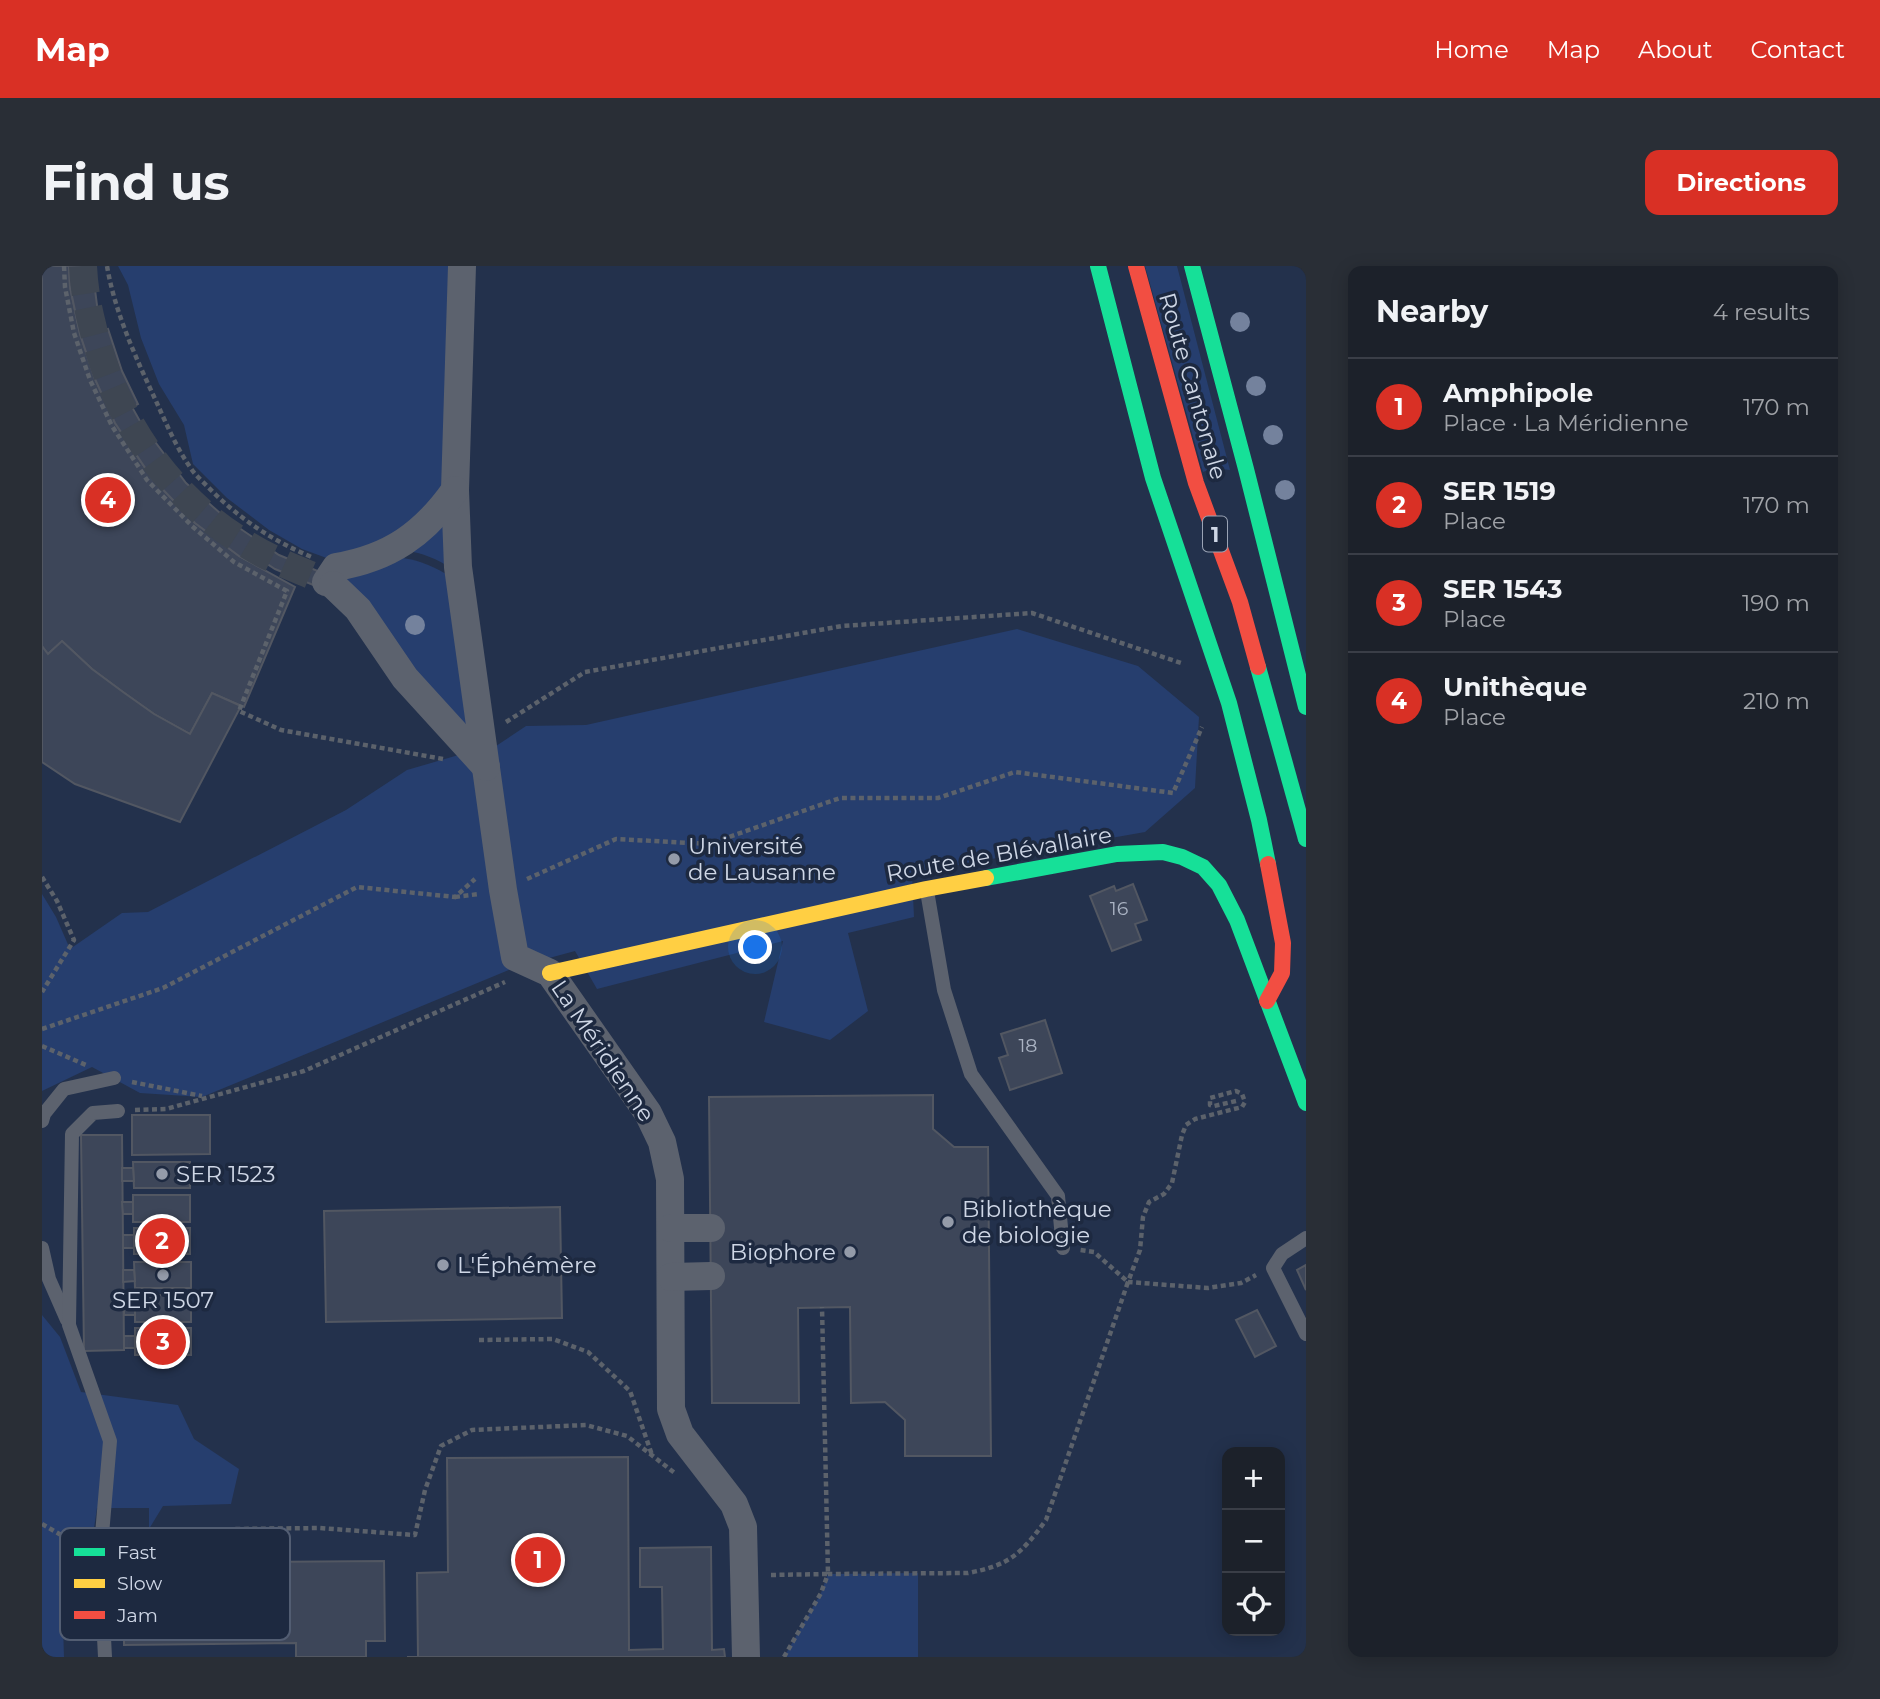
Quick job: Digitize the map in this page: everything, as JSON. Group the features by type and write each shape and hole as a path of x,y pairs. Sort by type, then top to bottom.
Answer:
{"street":[{"name":"La Méridienne","path":"462,266 455,490 458,567 485,767 515,957 550,973 648,1113 662,1142 670,1179 671,1409 680,1434 734,1504 743,1527 746,1657"},
{"path":"1098,266 1153,478 1229,703 1259,820 1283,943 1282,973 1267,1001"},
{"name":"Route Cantonale","path":"1136,266 1196,483 1240,602 1306,839"},
{"name":"Route Cantonale","path":"1192,266 1257,513"},
{"path":"1196,483 1216,477"},
{"path":"1234,487 1257,513"},
{"path":"455,490 442,508 414,536 332,578 358,609 405,678 485,767"},
{"name":"1","path":"1257,513 1306,707"},
{"name":"Route de Blévallaire","path":"550,973 926,889 1117,854 1163,852 1203,867 1219,885 1237,920 1306,1103"},
{"path":"671,1228 711,1228"},
{"path":"671,1277 711,1276"}],"lane":[{"path":"926,889 944,990 971,1074 1058,1196 1063,1248"},
{"path":"42,1121 44,1114 64,1089 114,1078"},
{"path":"69,1325 72,1133 93,1113 118,1111"},
{"path":"1306,1238 1282,1254 1273,1268 1306,1334"},
{"path":"42,1248 49,1279 69,1325 110,1441 103,1528"}],"path":[{"path":"64,266 65,287 75,333 90,380 112,426 147,480 192,526 233,562 287,590 239,711 281,730 445,760"},
{"path":"107,266 136,357 169,430 191,469 223,503 263,533 297,551 332,578"},
{"path":"481,737 585,672 842,626 1032,613 1184,664"},
{"path":"503,890 616,839 709,844 840,798 938,798 1015,772 1173,793 1206,717 1229,703"},
{"path":"42,1029 163,988 357,887 455,897 499,857"},
{"path":"42,877 57,901 75,940 42,992"},
{"path":"118,1111 166,1109 304,1071 517,977 550,973"},
{"path":"42,1046 92,1067 86,1083"},
{"path":"114,1078 206,1097"},
{"path":"744,1575 968,1573 988,1569 1021,1552 1046,1520 1140,1250 1143,1217 1149,1202 1164,1194 1172,1183 1186,1125 1195,1119 1242,1107 1245,1102 1236,1091 1210,1098 1210,1105 1214,1107 1236,1101"},
{"path":"1063,1248 1094,1252 1128,1283 1208,1288 1241,1283 1273,1268"},
{"path":"784,1657 821,1593 828,1574 821,1307"},
{"path":"479,1340 553,1339 588,1352 630,1391 652,1455"},
{"path":"290,1528 415,1535 425,1490 441,1446 472,1430 586,1425 627,1436 677,1475"},
{"path":"42,1524 60,1535"}],"shaded area":[{"name":"Université de Lausanne","path":"42,266 1306,266 1306,1657 42,1657"},
{"path":"118,266 455,266 445,481 418,525 332,560 302,549 269,530 227,498 193,464 184,425 159,384 141,338 128,285"},
{"path":"1145,266 1177,266 1230,470 1213,468 1203,472"},
{"path":"442,519 451,568 430,557 406,551"},
{"path":"403,558 428,565 451,577 475,744 339,578"},
{"path":"1017,629 1138,666 1199,717 1195,788 1145,832 912,873 914,917 848,933 868,1011 830,1040 764,1022 783,941 597,989 575,951 516,967 202,1097 140,1093 92,1067 42,1091 42,894 70,949 122,913 148,912 346,810 407,770 493,748 526,726 586,725"},
{"path":"42,1315 60,1337 81,1392 178,1405 194,1439 239,1469 231,1504 163,1506 150,1528 149,1508 97,1508 94,1528 60,1528 60,1640 63,1640 64,1657 42,1657"},
{"path":"918,1573 918,1657 784,1657 821,1593 828,1574"}],"building":[{"path":"42,266 69,266 70,287 80,334 95,379 115,423 152,478 195,523 239,556 295,587 244,707 212,693 190,734 154,714 123,692 92,669 62,641 48,654 42,647"},
{"path":"69,266 92,266 98,313 103,330 108,329 122,371 138,404 132,407 186,483 229,521 279,555 337,579 330,592 275,569 252,554 248,561 239,556 195,523 152,478 115,423 95,379 80,334 70,287"},
{"path":"62,641 92,669 123,692 154,714 190,734 212,693 241,706 180,822 75,784 42,762 42,646 48,654"},
{"path":"1133,884 1147,920 1135,924 1141,940 1112,951 1090,896 1114,886 1116,891"},
{"path":"1045,1020 1062,1073 1010,1090 999,1058 1008,1055 1001,1034"},
{"name":"Biophore","path":"933,1095 933,1129 954,1147 988,1147 991,1456 905,1456 905,1420 885,1402 851,1403 850,1307 798,1308 799,1403 712,1403 709,1097"},
{"path":"132,1115 210,1115 210,1154 132,1155"},
{"path":"81,1135 122,1135 124,1350 84,1351"},
{"name":"SER 1523","path":"133,1162 190,1162 190,1188 134,1188"},
{"path":"122,1168 133,1168 134,1181 122,1181"},
{"path":"133,1195 190,1195 190,1222 133,1222"},
{"path":"122,1202 133,1202 133,1214 123,1214"},
{"name":"L'Éphémère","path":"560,1207 562,1318 326,1322 324,1211"},
{"path":"134,1228 190,1228 190,1254 134,1254"},
{"path":"123,1235 134,1235 134,1248 123,1248"},
{"name":"SER 1507","path":"134,1262 191,1262 191,1288 135,1288"},
{"path":"1306,1265 1306,1290 1297,1270"},
{"path":"123,1270 134,1270 135,1281 123,1282"},
{"path":"135,1295 191,1295 191,1322 135,1322"},
{"path":"124,1303 135,1303 135,1315 124,1315"},
{"path":"1257,1310 1276,1346 1255,1357 1236,1320"},
{"path":"135,1328 191,1328 191,1355 135,1355"},
{"path":"124,1336 135,1336 135,1348 124,1348"},
{"path":"628,1457 629,1650 663,1649 662,1587 640,1587 640,1548 711,1547 712,1650 724,1649 725,1657 418,1657 417,1573 448,1572 447,1458"},
{"path":"384,1561 385,1641 366,1641 366,1657 296,1657 296,1643 124,1645 124,1640 290,1640 290,1562"}],"tunnel":[{"path":"83,266 90,317 101,358 114,391 148,452 194,505 221,527 281,563 333,585"}],"traffic: fast":[{"path":"1098,266 1153,478 1229,703 1268,864"},
{"path":"1192,266 1306,707"},
{"path":"1258,667 1306,839"},
{"path":"986,878 1117,854 1163,852 1203,867 1219,885 1237,920 1306,1103"}],"traffic: slow":[{"path":"550,973 986,878"}],"traffic: jam":[{"path":"1136,266 1196,483 1240,602 1258,667"},
{"path":"1267,1001 1282,973 1283,943 1268,864"}],"place":[{"name":"Unithèque","path":"108,500"},
{"name":"Université de Lausanne","path":"674,859"},
{"name":"SER 1523","path":"162,1174"},
{"name":"Bibliothèque de biologie","path":"948,1222"},
{"name":"SER 1519","path":"162,1241"},
{"name":"Biophore","path":"850,1252"},
{"name":"L'Éphémère","path":"443,1265"},
{"name":"SER 1507","path":"163,1275"},
{"name":"SER 1543","path":"163,1342"},
{"name":"Amphipole","path":"538,1560"}]}
